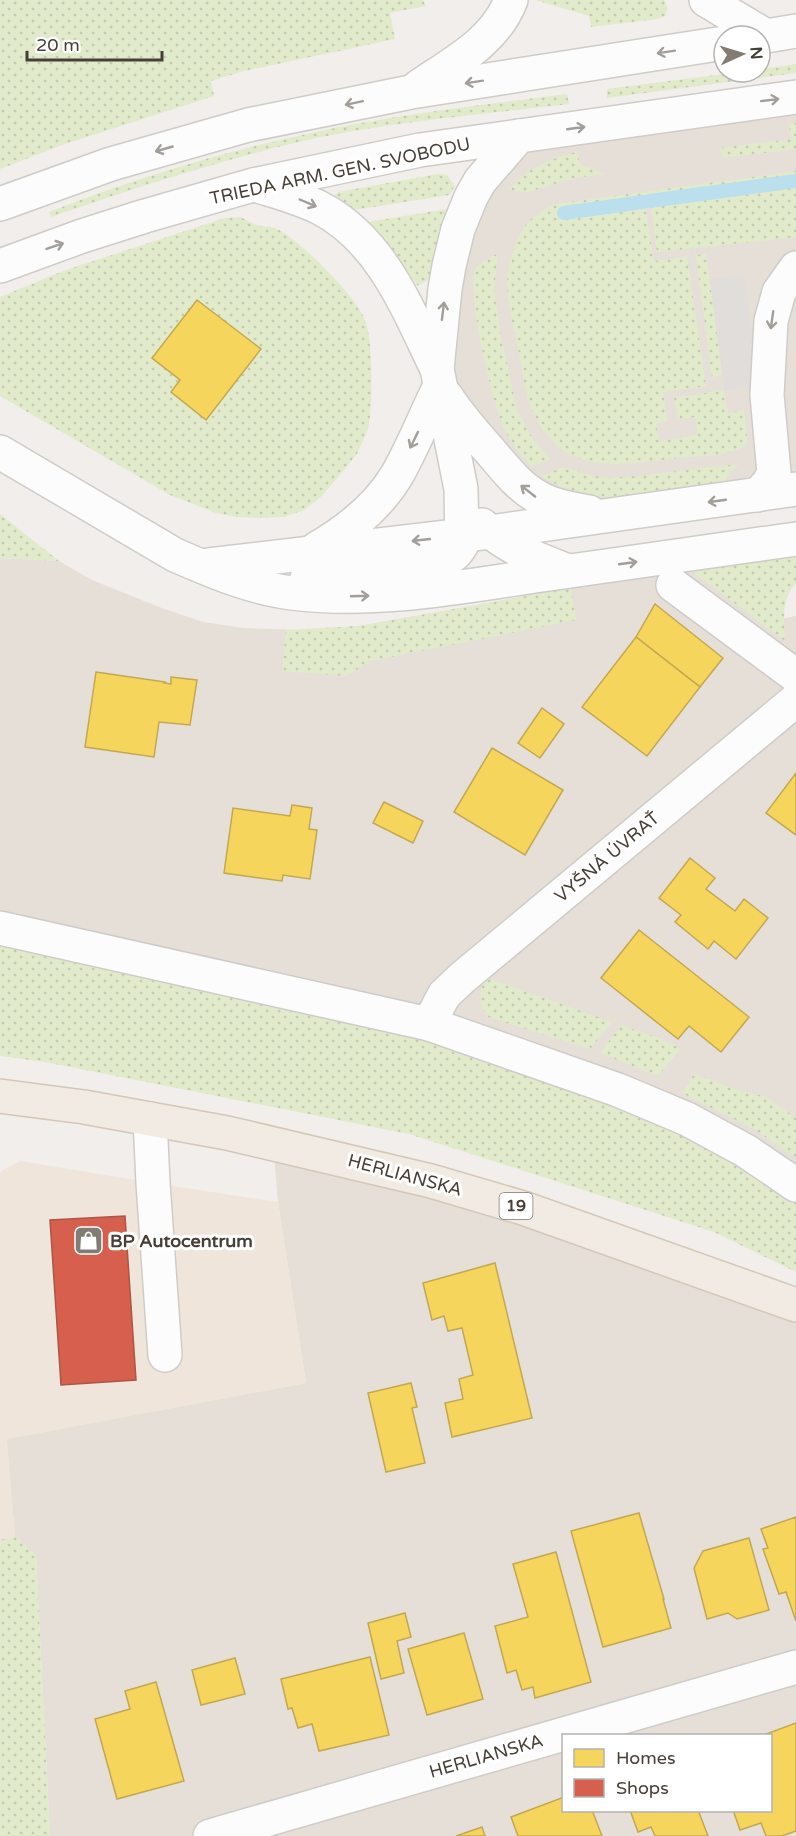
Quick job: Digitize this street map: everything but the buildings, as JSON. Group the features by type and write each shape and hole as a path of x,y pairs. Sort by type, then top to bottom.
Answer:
{"main road":[{"name":"HERLIANSKA","path":"0,1096 84,1107 227,1133 431,1181 523,1208 796,1305"}],"street":[{"path":"411,92 474,50 502,20 511,0"},
{"path":"706,0 774,35"},
{"path":"0,204 111,164 248,125 411,92 712,45"},
{"name":"TRIEDA ARM. GEN. SVOBODU","path":"0,266 134,219 253,185 420,150 796,97"},
{"path":"476,534 473,515 461,489 438,379 449,266 464,213 480,181 519,136"},
{"path":"253,185 320,208 362,239 381,262 406,307 438,379 462,419 512,477 537,497 550,503 594,514 645,512"},
{"path":"201,566 645,512 781,486 767,395 771,321 779,292 796,268"},
{"path":"309,553 338,536 374,505 385,492 397,475 438,379"},
{"path":"0,452 150,541 201,566 257,586 291,593 338,596 416,594 796,539"},
{"path":"201,566 259,576 308,578 451,558 462,544 476,534"},
{"path":"476,534 570,571"},
{"path":"673,585 796,676"},
{"name":"VYŠNÁ ÚVRAŤ","path":"429,1024 444,994 462,978 796,700"},
{"path":"0,928 429,1024 618,1090 687,1119 746,1151 796,1185"},
{"path":"150,1119 165,1355"},
{"name":"HERLIANSKA","path":"564,1734 796,1667"},
{"name":"HERLIANSKA","path":"210,1836 562,1734"}],"shaded area":[{"path":"796,97 796,489 645,511 550,502 437,369 449,266 519,136"},
{"path":"744,275 759,386 724,390 710,279"},
{"path":"0,558 59,561 92,580 159,607 203,622 243,628 301,630 359,626 571,588 692,571 762,623 796,616 796,1185 0,928"},
{"path":"273,1143 796,1307 796,1836 50,1836 36,1556 15,1536 6,1439 306,1383 278,1202"},
{"path":"20,1161 278,1202 306,1383 7,1439 15,1536 0,1540 0,1174"}],"green space":[{"path":"0,0 423,0 426,6 390,13 395,39 244,71 211,81 214,96 62,145 0,169"},
{"path":"535,0 664,0 668,8 665,16 657,19 591,27 589,16"},
{"path":"796,64 796,73 772,76 772,67"},
{"path":"712,75 713,84 607,98 607,89"},
{"path":"567,94 569,104 410,122 316,138 182,174 51,217 49,212 162,172 277,141 408,115"},
{"path":"796,123 796,149 722,158 720,148 791,139 789,124"},
{"path":"577,152 580,164 604,174 574,178 529,192 508,190 515,182 540,165"},
{"path":"796,171 796,237 657,252 651,206 645,206 654,261 687,257 706,386 663,392 667,421 656,423 659,441 698,435 695,417 678,419 674,398 724,390 728,413 744,410 746,445 720,454 613,464 585,460 559,448 534,416 526,390 509,303 507,282 510,263 517,241 527,224 555,204"},
{"path":"438,174 447,175 455,186 449,195 348,211 337,202 335,196 338,192"},
{"path":"447,209 433,277 418,286 385,245 361,223"},
{"path":"240,217 257,225 275,228 298,243 351,297 360,310 368,329 371,353 370,417 368,429 357,454 323,495 304,510 284,517 237,517 216,513 170,495 0,396 0,297 63,271 225,218"},
{"path":"498,253 494,291 501,337 517,410 534,441 549,457 549,460 531,466 514,445 501,421 486,367 477,319 474,297 476,268"},
{"path":"706,254 723,375 712,377 696,255"},
{"path":"738,464 725,480 716,486 627,498 584,494 541,476 564,467 589,475 609,478"},
{"path":"0,514 59,561 0,558"},
{"path":"796,557 796,583 791,589 784,610 785,641 692,571"},
{"path":"571,588 576,620 370,661 347,676 282,671 286,630 359,626"},
{"path":"0,941 234,991 473,1051 627,1102 796,1192 796,1272 714,1232 409,1134 45,1062 0,1056"},
{"path":"484,979 490,979 612,1022 590,1049 488,1017 482,1008 480,999"},
{"path":"621,1025 667,1041 681,1049 658,1076 600,1053"},
{"path":"694,1074 743,1092 765,1096 796,1118 796,1158 754,1129 682,1093"},
{"path":"15,1536 36,1555 50,1836 0,1836 0,1540"}],"waterway":[{"path":"650,201 796,181"},
{"path":"564,213 643,202"}],"place":[{"name":"BP Autocentrum","path":"89,1241"}]}
